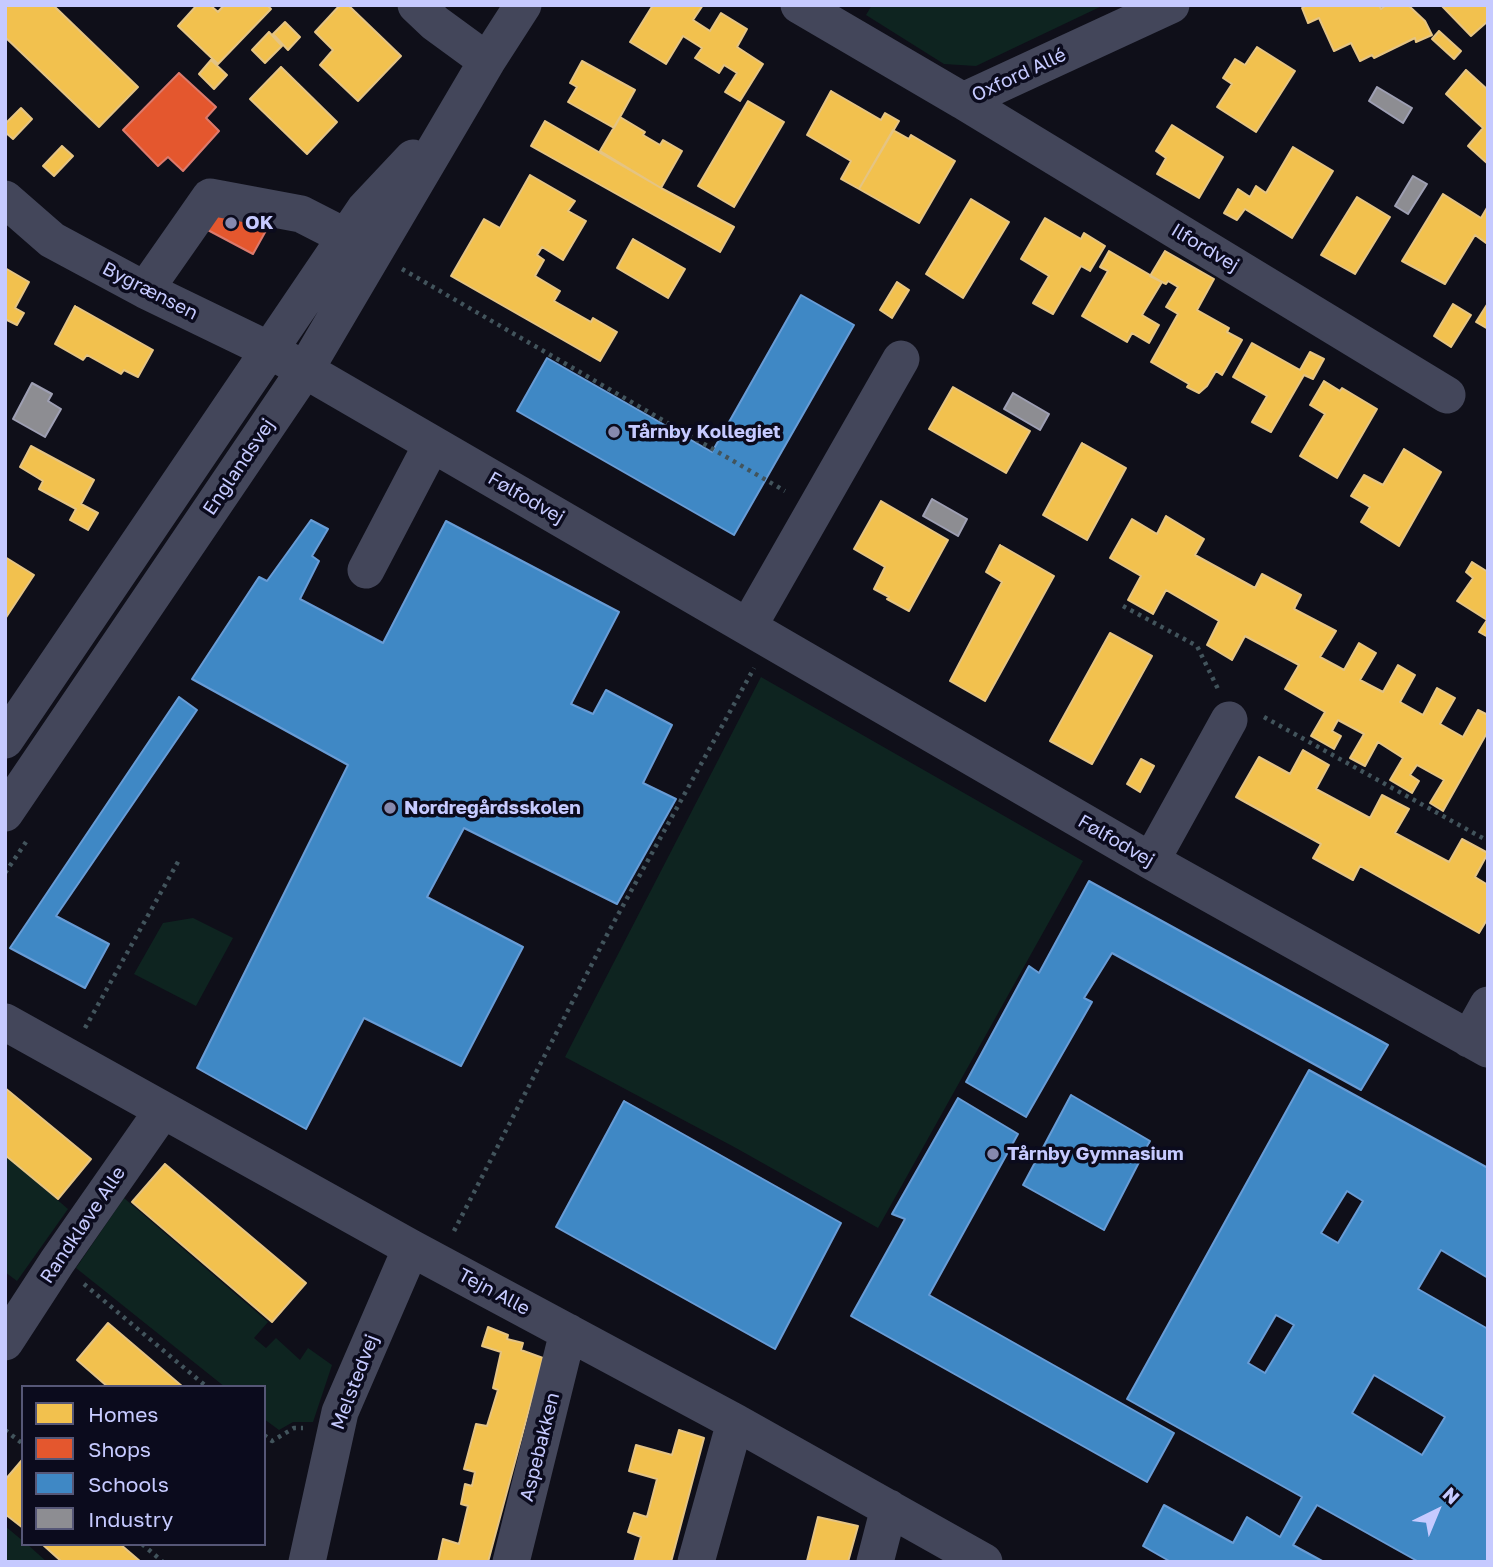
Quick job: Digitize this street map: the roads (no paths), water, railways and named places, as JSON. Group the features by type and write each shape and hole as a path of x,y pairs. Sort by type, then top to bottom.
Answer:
{"street":[{"path":"416,5 435,23 487,61"},
{"name":"Englandsvej","path":"5,813 305,370 360,245 365,209 457,111 523,5"},
{"name":"Oxford Allé","path":"799,5 962,101 1171,5"},
{"name":"Ilfordvej","path":"962,101 1447,396"},
{"path":"145,290 210,197 301,214 360,245"},
{"name":"Bygrænsen","path":"5,199 52,240 305,370"},
{"name":"Englandsvej","path":"5,740 269,350 360,245"},
{"path":"759,633 816,508 901,359"},
{"name":"Følfodvej","path":"305,370 1151,861 1478,1044"},
{"path":"366,570 432,444"},
{"path":"1151,861 1234,708"},
{"path":"1478,1044 1488,1005"},
{"name":"Tejn Alle","path":"5,1021 424,1255 735,1422 984,1562"},
{"name":"Randkløve Alle","path":"5,1342 163,1110"},
{"name":"Melstedvej","path":"307,1562 340,1412 424,1255"},
{"name":"Aspebakken","path":"511,1562 568,1332"},
{"path":"696,1562 735,1422"},
{"path":"874,1562 889,1508"}],"place":[{"name":"OK","path":"231,223"},
{"name":"Tårnby Kollegiet","path":"614,432"},
{"name":"Nordregårdsskolen","path":"390,808"},
{"name":"Tårnby Gymnasium","path":"993,1154"}]}
